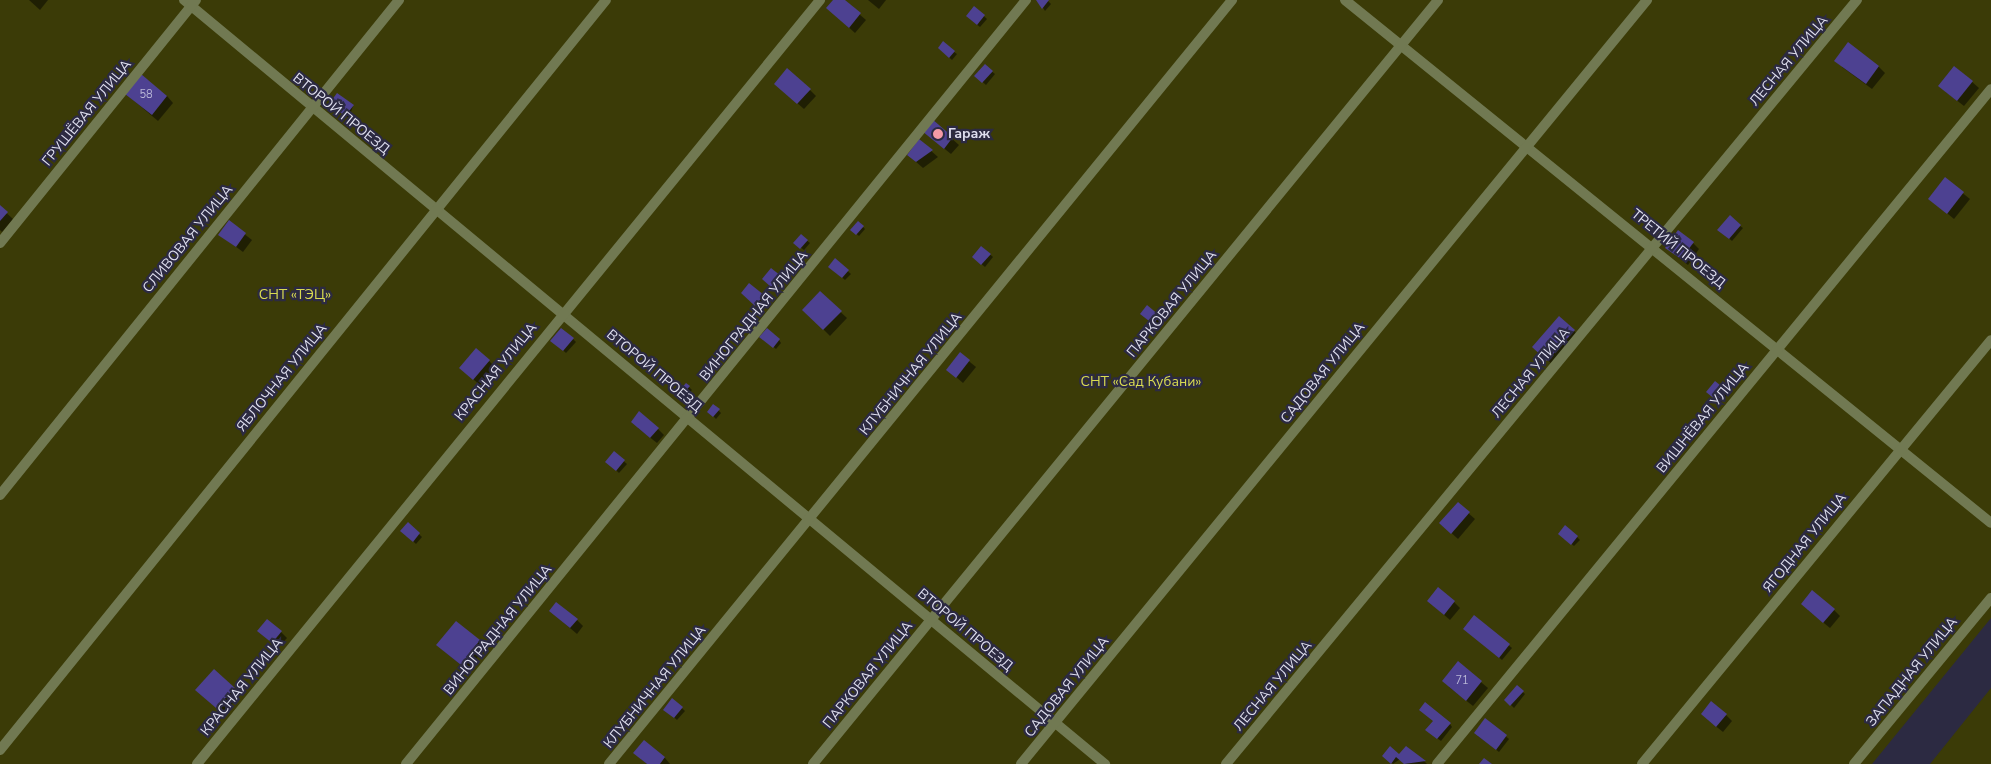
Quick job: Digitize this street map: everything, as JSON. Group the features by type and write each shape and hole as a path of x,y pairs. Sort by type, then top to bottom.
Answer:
{"street":[{"name":"СЛИВОВАЯ УЛИЦА","path":"0,495 310,108 399,0"},
{"name":"ЯБЛОЧНАЯ УЛИЦА","path":"0,750 436,208 606,0"},
{"name":"КРАСНАЯ УЛИЦА","path":"197,764 562,312 820,0"},
{"name":"ВИНОГРАДНАЯ УЛИЦА","path":"406,764 689,419 1026,0"},
{"name":"КЛУБНИЧНАЯ УЛИЦА","path":"609,764 812,518 1232,0"},
{"name":"ТРЕТИЙ ПРОЕЗД","path":"1344,0 1779,348 1991,523"},
{"name":"ПАРКОВАЯ УЛИЦА","path":"813,764 1438,0"},
{"name":"САДОВАЯ УЛИЦА","path":"1021,764 1647,0"},
{"name":"ЛЕСНАЯ УЛИЦА","path":"1226,764 1857,0"},
{"name":"ВТОРОЙ ПРОЕЗД","path":"190,2 310,108 436,208 689,419 812,518 931,620 1105,764"},
{"name":"ГРУШЁВАЯ УЛИЦА","path":"0,243 190,2"},
{"name":"ВИШНЁВАЯ УЛИЦА","path":"1437,764 1991,89"},
{"name":"ЯГОДНАЯ УЛИЦА","path":"1642,764 1991,340"},
{"name":"ЗАПАДНАЯ УЛИЦА","path":"1854,764 1991,598"}],"green space":[{"name":"СНТ «Сад Кубани»","path":"0,0 1991,0 1991,618 1872,764 0,764"},
{"path":"1991,688 1991,764 1930,764"}],"building":[{"path":"833,0 845,0 861,13 849,28 826,8"},
{"path":"1036,0 1049,0 1042,9"},
{"path":"974,6 985,15 977,25 966,16"},
{"path":"943,41 955,51 949,58 938,48"},
{"path":"1848,42 1879,66 1866,84 1834,61"},
{"path":"985,64 993,71 982,83 974,76"},
{"path":"1954,66 1973,81 1957,101 1938,86"},
{"path":"787,68 811,89 797,104 774,84"},
{"path":"141,74 167,96 152,115 125,94"},
{"path":"337,93 354,105 345,116 329,104"},
{"name":"Гараж","path":"932,119 953,137 944,149 922,131"},
{"path":"919,139 933,150 916,162 907,155"},
{"path":"1945,177 1964,192 1947,214 1928,199"},
{"path":"0,205 8,212 0,221"},
{"path":"1730,215 1741,225 1729,239 1717,230"},
{"path":"229,220 246,233 236,247 218,235"},
{"path":"858,221 864,226 856,235 850,230"},
{"path":"1678,230 1694,242 1681,259 1665,248"},
{"path":"801,234 808,240 800,249 793,243"},
{"path":"981,246 991,254 981,265 972,257"},
{"path":"835,258 849,270 842,278 828,267"},
{"path":"771,268 781,276 771,287 762,279"},
{"path":"749,283 764,295 755,306 741,293"},
{"path":"820,291 842,311 823,330 802,310"},
{"path":"1147,305 1160,316 1153,324 1140,314"},
{"path":"1559,316 1575,330 1547,361 1532,347"},
{"path":"561,328 574,338 563,351 550,341"},
{"path":"767,328 780,339 773,348 759,337"},
{"path":"476,348 490,360 473,380 459,368"},
{"path":"960,352 970,360 956,378 946,370"},
{"path":"1715,381 1726,390 1717,401 1706,392"},
{"path":"686,383 690,386 683,394 679,391"},
{"path":"713,404 720,409 713,417 707,412"},
{"path":"639,411 659,428 650,438 631,422"},
{"path":"614,451 625,460 616,471 605,462"},
{"path":"1458,502 1470,512 1451,534 1439,523"},
{"path":"408,522 420,533 413,542 400,531"},
{"path":"1565,525 1578,536 1571,545 1558,534"},
{"path":"1438,587 1455,601 1444,615 1427,601"},
{"path":"1812,590 1835,609 1823,623 1801,604"},
{"path":"556,602 578,619 570,628 549,611"},
{"path":"1474,615 1510,644 1499,658 1463,629"},
{"path":"267,619 282,631 272,643 257,631"},
{"path":"456,621 480,640 461,665 436,645"},
{"path":"1458,661 1482,681 1466,701 1442,681"},
{"path":"214,669 235,688 216,708 195,690"},
{"path":"1517,685 1524,691 1510,706 1504,700"},
{"path":"672,698 683,707 674,718 663,710"},
{"path":"1711,701 1727,714 1716,727 1701,714"},
{"path":"1425,702 1451,723 1437,739 1425,730 1433,721 1419,710"},
{"path":"1485,718 1507,735 1496,750 1474,733"},
{"path":"644,740 665,757 660,764 647,764 633,753"},
{"path":"1390,746 1399,754 1406,746 1426,761 1404,764 1396,757 1391,764 1382,756"},
{"path":"1484,758 1492,764 1479,764"}],"place":[{"name":"Гараж","path":"938,134"}],"park label":[{"name":"СНТ «ТЭЦ»","path":"295,295"}]}
